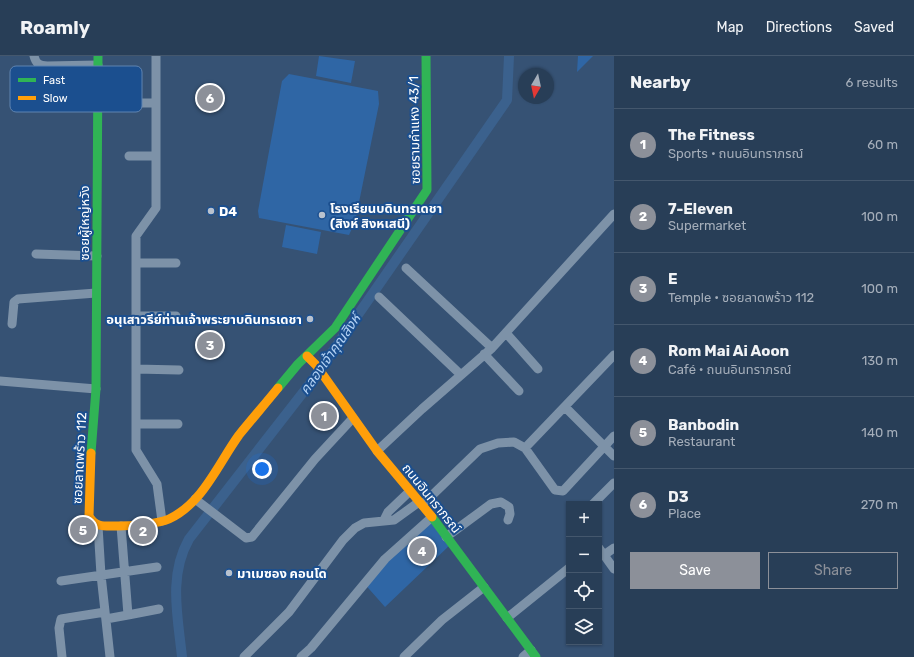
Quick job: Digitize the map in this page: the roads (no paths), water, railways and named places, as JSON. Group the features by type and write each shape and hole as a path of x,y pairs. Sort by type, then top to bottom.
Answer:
{"street":[{"path":"34,56 36,62 40,65 47,66 98,60"},
{"path":"156,56 156,208 136,236 136,450 157,484 162,520"},
{"name":"ซอยรามคำแหง 43/1","path":"307,356 335,328 427,190 426,56"},
{"path":"142,103 156,103"},
{"name":"ซอยผู้ใหญ่หวัง","path":"96,389 98,112"},
{"path":"129,156 156,156"},
{"path":"377,451 460,374 492,348 614,214"},
{"path":"36,254 97,256"},
{"path":"136,263 176,263"},
{"path":"406,268 492,348"},
{"path":"12,324 14,302 18,300 96,294"},
{"path":"379,297 460,374"},
{"path":"136,316 176,316"},
{"path":"506,333 538,369"},
{"path":"484,354 519,391"},
{"path":"525,448 614,355"},
{"path":"110,657 101,575 98,526 121,526 169,519 195,499 239,436 298,364 307,356"},
{"name":"ถนนอินทราภรณ์","path":"307,356 316,365 377,451 432,517 534,654"},
{"path":"136,369 179,370"},
{"path":"0,381 96,389"},
{"name":"ซอยลาดพร้าว 112","path":"96,389 89,487 89,516 92,522 98,526"},
{"path":"565,407 614,456"},
{"path":"195,499 246,538 252,537 315,459 353,418"},
{"path":"136,424 178,424"},
{"path":"244,657 289,612 343,540 355,528 364,523 394,520 420,503 480,448 498,443 514,442 525,448 555,490 559,492 563,491 614,436"},
{"path":"596,501 614,484"},
{"path":"384,520 388,512 410,491"},
{"path":"446,537 491,504 501,502 510,507 508,520"},
{"path":"301,657 311,648 385,559 432,517"},
{"path":"121,526 128,615"},
{"path":"614,548 602,552 614,568"},
{"path":"62,582 157,567"},
{"path":"507,618 566,570"},
{"path":"404,657 442,620 484,587"},
{"path":"62,657 59,628 61,619 128,615 159,609"},
{"path":"523,657 534,654"}],"waterway":[{"name":"คลองเจ้าคุณสิงห์","path":"182,657 176,597 178,567 189,539 312,381 507,100 509,56"}],"place":[{"name":"D3","path":"210,98"},
{"name":"D4","path":"211,211"},
{"name":"โรงเรียนบดินทรเดชา (สิงห์ สิงหเสนี)","path":"322,215"},
{"name":"อนุเสาวรีย์ท่านเจ้าพระยาบดินทรเดชา","path":"310,319"},
{"name":"E","path":"210,345"},
{"name":"The Fitness","path":"324,416"},
{"name":"Banbodin","path":"83,530"},
{"name":"7-Eleven","path":"143,531"},
{"name":"Rom Mai Ai Aoon","path":"422,551"},
{"name":"มาเมซอง คอนโด","path":"229,573"}]}
